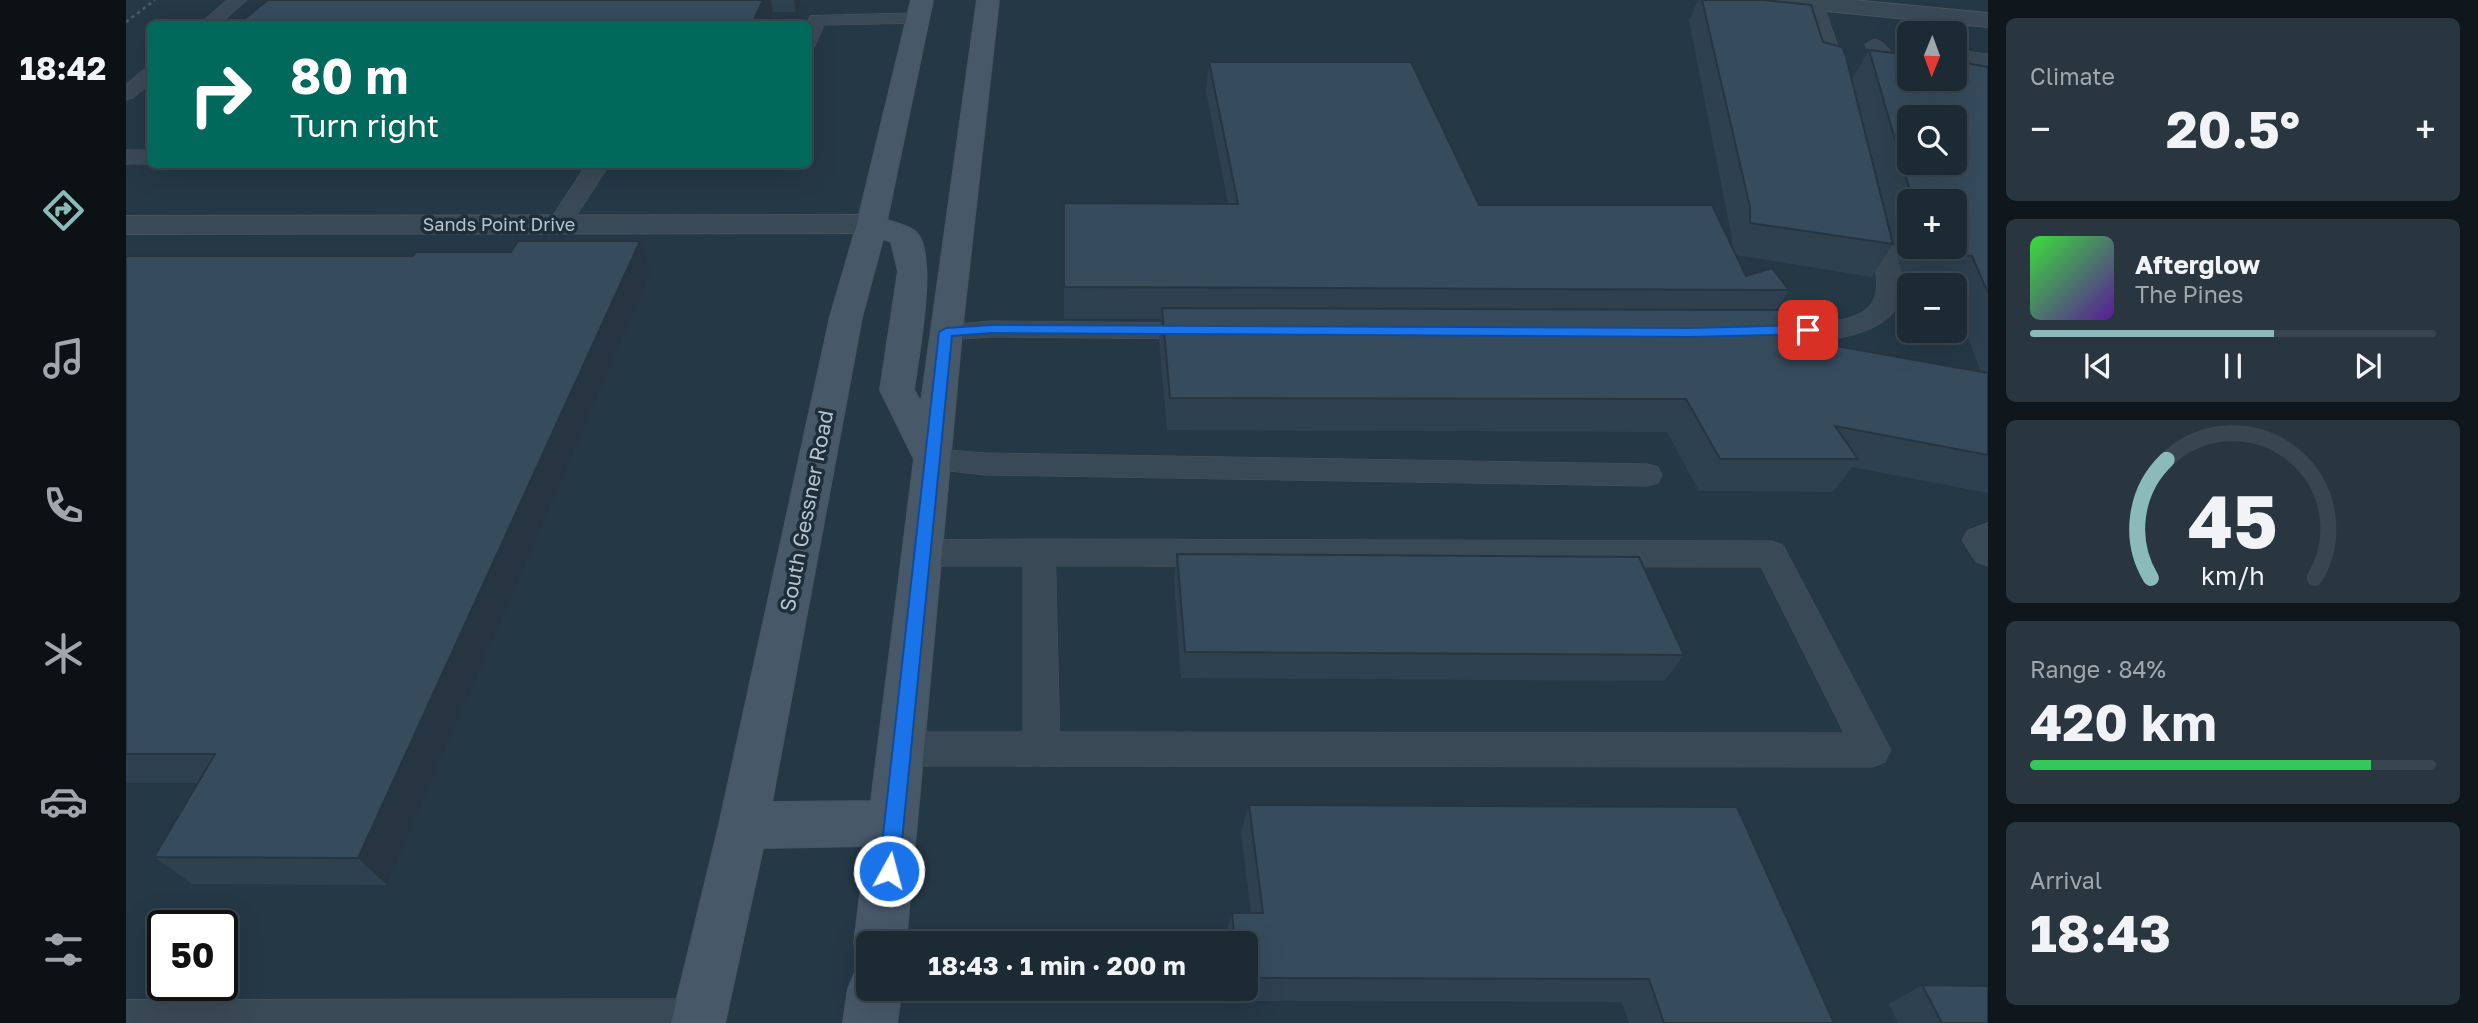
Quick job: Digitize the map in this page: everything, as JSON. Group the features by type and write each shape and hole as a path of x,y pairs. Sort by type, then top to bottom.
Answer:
{"main road":[{"path":"881,931 946,332 988,0"},
{"name":"South Gessner Road","path":"699,1022 743,825 846,317 872,224 920,9"},
{"path":"872,224 905,237 913,271 897,390 933,460"},
{"path":"743,825 895,822"},
{"path":"870,1023 873,1001"}],"street":[{"path":"1786,0 1988,20"},
{"name":"Sands Point Drive","path":"126,225 872,224"}],"lane":[{"path":"213,21 238,0"},
{"path":"1814,3 1845,99"},
{"path":"812,32 817,20 920,9"},
{"path":"1897,48 1875,45 1897,70"},
{"path":"1967,57 1988,60"},
{"path":"126,94 147,76"},
{"path":"126,157 147,157"},
{"path":"559,225 596,168"},
{"path":"1755,332 1855,326 1874,318 1887,305 1890,289 1867,189"},
{"path":"946,332 992,329 1223,331"},
{"path":"933,460 986,464 1647,475"},
{"path":"1988,535 1978,540 1988,553"},
{"path":"903,749 1872,750 1771,554 1039,551 921,553"},
{"path":"1039,551 1042,751"},
{"path":"126,1022 699,1022"}],"path":[{"path":"126,22 155,0"}],"building":[{"path":"268,0 763,0 753,21 242,21"},
{"path":"1702,0 1764,0 1811,5 1823,42 1842,47 1846,57 1893,244 1750,223 1750,207"},
{"path":"1869,50 1897,54 1897,91 1967,91 1967,63 1988,67 1988,293 1972,256 1967,255 1967,189 1910,189 1905,175 1967,175 1967,105 1897,105 1897,146"},
{"path":"1209,62 1411,62 1479,205 1712,205 1746,276 1772,268 1789,290 1064,287 1064,203 1238,204"},
{"path":"518,241 640,241 358,858 154,857 215,754 126,754 126,256 413,256 416,252 511,252"},
{"path":"1162,308 1805,310 1831,345 1988,373 1988,455 1835,426 1858,459 1720,459 1686,399 1170,398"},
{"path":"1177,554 1639,557 1684,655 1185,652"},
{"path":"1249,805 1737,807 1834,1023 1664,1023 1649,979 1258,978 1258,931 1234,931 1232,913 1263,913"},
{"path":"1922,985 1988,986 1988,1023 1942,1023"}],"route":[{"path":"889,871 946,332 992,329 1318,332 1808,330"}]}
